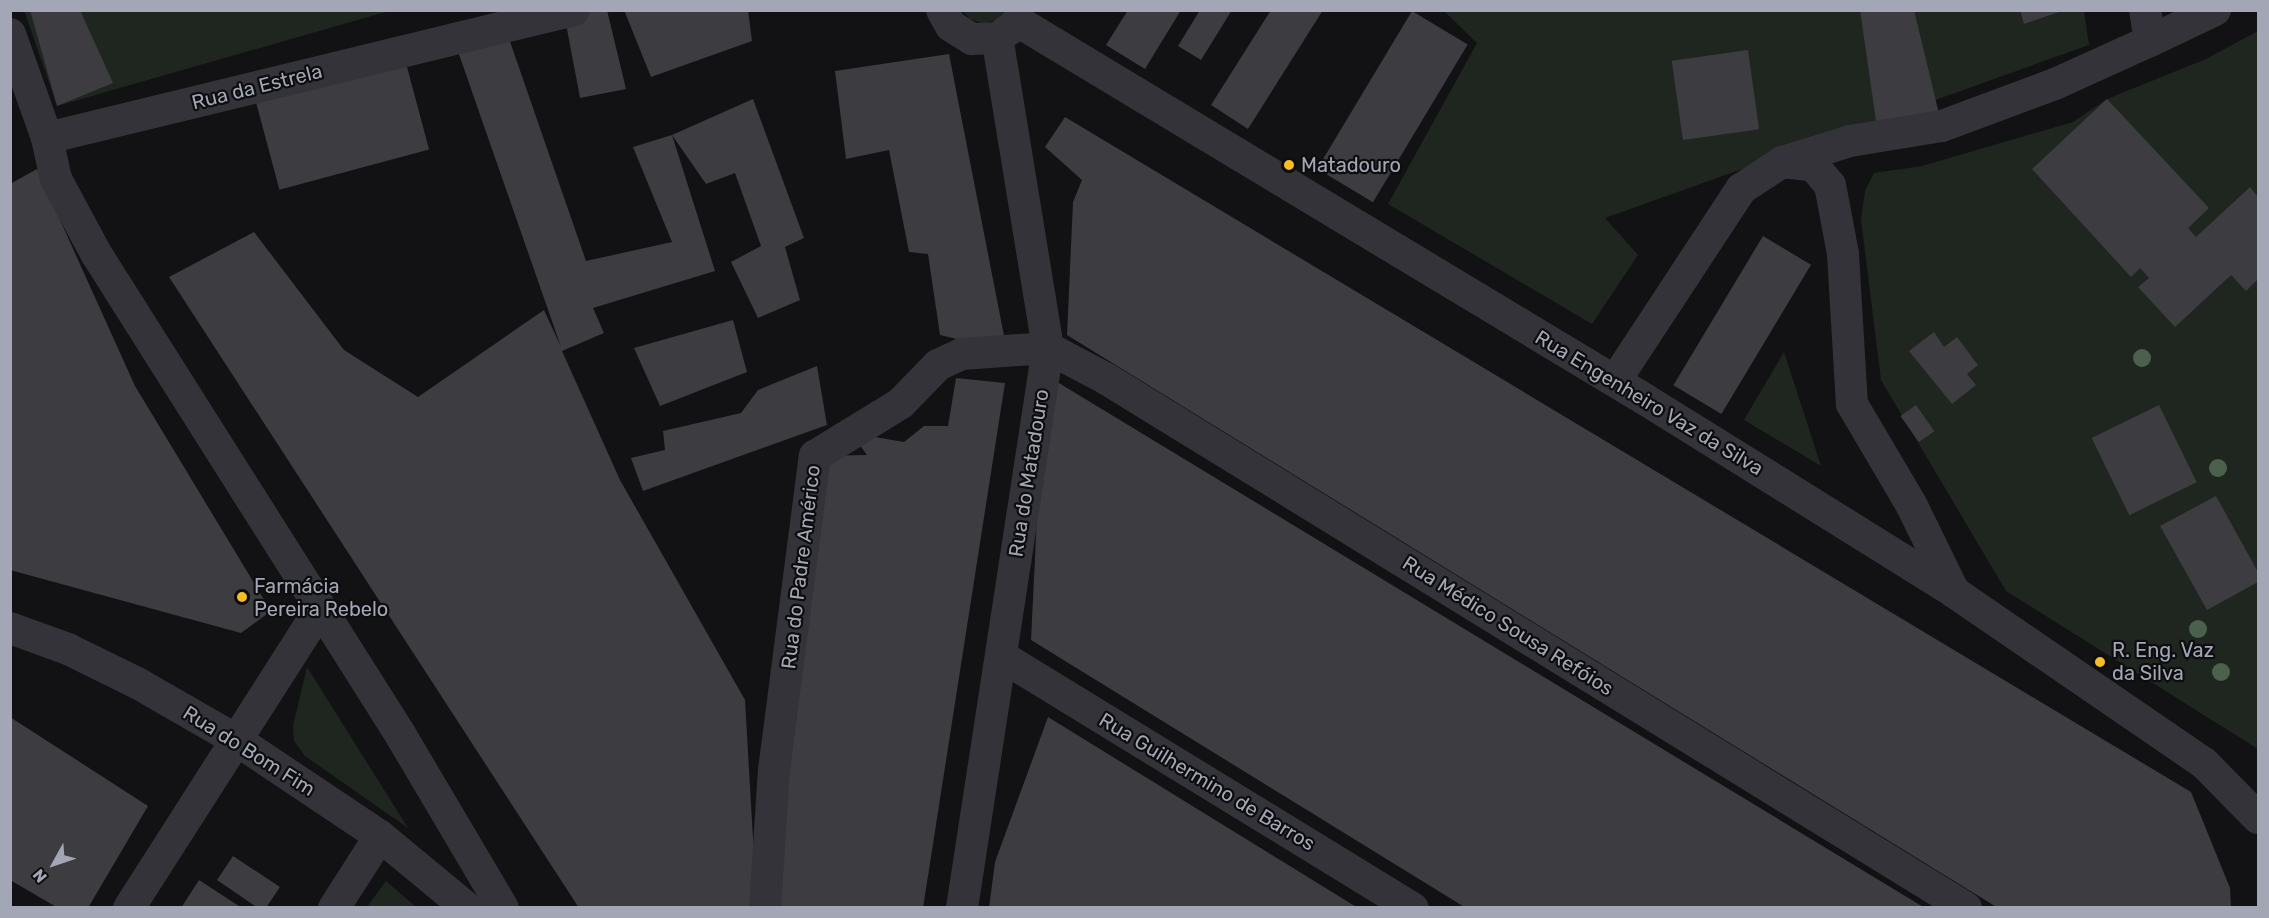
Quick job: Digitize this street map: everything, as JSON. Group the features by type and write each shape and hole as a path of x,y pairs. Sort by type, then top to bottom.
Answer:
{"street":[{"name":"Rua da Estrela","path":"47,138 574,10"},
{"path":"2145,10 2150,41"},
{"path":"1615,381 1741,189 1782,162 1850,141 1942,126 2055,84 2215,10"},
{"path":"941,11 960,34 978,40 1012,23"},
{"name":"Rua do Matadouro","path":"962,908 1048,348 1012,23"},
{"name":"Rua Engenheiro Vaz da Silva","path":"1012,23 1615,381 1954,592 2204,764 2259,818"},
{"path":"10,33 47,138 56,179 97,255 400,734 502,908"},
{"path":"1782,162 1813,165 1830,185 1843,254 1852,404 1912,506 1954,592"},
{"name":"Rua do Padre Américo","path":"765,908 774,770 815,456 902,403 938,365 962,354 1048,348"},
{"name":"Rua Médico Sousa Refóios","path":"1048,348 1115,385 1966,908"},
{"path":"129,908 238,741 320,609"},
{"name":"Rua do Bom Fim","path":"10,628 68,649 139,684 238,741 380,836 467,908"},
{"name":"Rua Guilhermino de Barros","path":"1001,656 1413,908"},
{"path":"334,908 380,836"}],"shaded area":[{"path":"24,10 389,11 57,106"},
{"path":"962,11 1005,11 999,18 985,24 970,19"},
{"path":"1444,11 2084,11 2089,45 1605,218 1638,255 1592,324 1388,204 1477,43"},
{"path":"2258,31 2258,749 2006,591 1881,380 1861,219 1865,191 1874,173 1922,166 2073,122 2107,99 2206,59"},
{"path":"1784,352 1821,466 1744,420"},
{"path":"307,667 408,828 305,756 294,741 293,726"},
{"path":"386,881 416,907 367,907"}],"building":[{"path":"30,10 80,10 113,83 57,106"},
{"path":"574,10 607,10 626,89 580,98 564,13"},
{"path":"624,10 748,10 752,41 651,77"},
{"path":"1128,10 1181,10 1145,69 1106,45"},
{"path":"1200,10 1232,10 1201,60 1178,46"},
{"path":"1271,10 1323,10 1248,129 1211,105"},
{"path":"1860,10 1914,10 1942,126 1878,135"},
{"path":"2020,10 2061,10 2062,11 2024,24"},
{"path":"1412,11 1468,44 1373,202 1317,169"},
{"path":"505,27 586,261 672,242 633,147 672,135 715,271 593,308 604,333 562,351 620,480 745,700 757,908 579,908 169,277 254,232 344,350 418,397 544,310 561,347 454,40"},
{"path":"1748,50 1759,129 1683,140 1672,61"},
{"path":"403,52 429,150 279,190 253,92"},
{"path":"949,54 1007,351 940,335 928,254 909,252 889,150 846,159 835,71"},
{"path":"753,99 804,238 785,247 800,300 758,318 731,262 761,246 735,173 706,184 672,135"},
{"path":"2107,99 2209,208 2188,228 2196,237 2250,187 2258,197 2258,279 2246,291 2231,275 2175,327 2138,287 2149,278 2140,268 2131,277 2032,169"},
{"path":"1065,117 2191,792 2230,888 2231,908 1998,908 1067,335 1073,202 1082,180 1045,147"},
{"path":"37,169 135,386 271,611 241,633 10,570 10,184"},
{"path":"1763,236 1811,265 1721,414 1673,385"},
{"path":"733,320 747,372 660,406 634,348"},
{"path":"1934,332 1944,347 1957,337 1978,365 1967,374 1976,385 1952,404 1909,351"},
{"path":"817,366 827,425 643,491 631,458 665,450 663,431 741,413 758,390"},
{"path":"1044,374 1925,908 1466,908 1031,640"},
{"path":"956,378 1005,383 923,908 765,908 815,456 867,455 851,433 904,442 924,426 948,426"},
{"path":"1916,405 1934,431 1919,442 1900,416"},
{"path":"2159,405 2197,482 2129,515 2092,438"},
{"path":"2216,496 2258,572 2258,582 2207,610 2160,526"},
{"path":"10,717 148,806 88,908 58,908 10,880"},
{"path":"1048,717 1358,908 989,908 995,862"},
{"path":"233,856 280,887 266,908 258,908 217,880"},
{"path":"199,880 242,908 181,908"}],"place":[{"name":"Matadouro","path":"1289,165"},
{"name":"Farmácia Pereira Rebelo","path":"242,597"},
{"name":"R. Eng. Vaz da Silva","path":"2100,662"}]}
